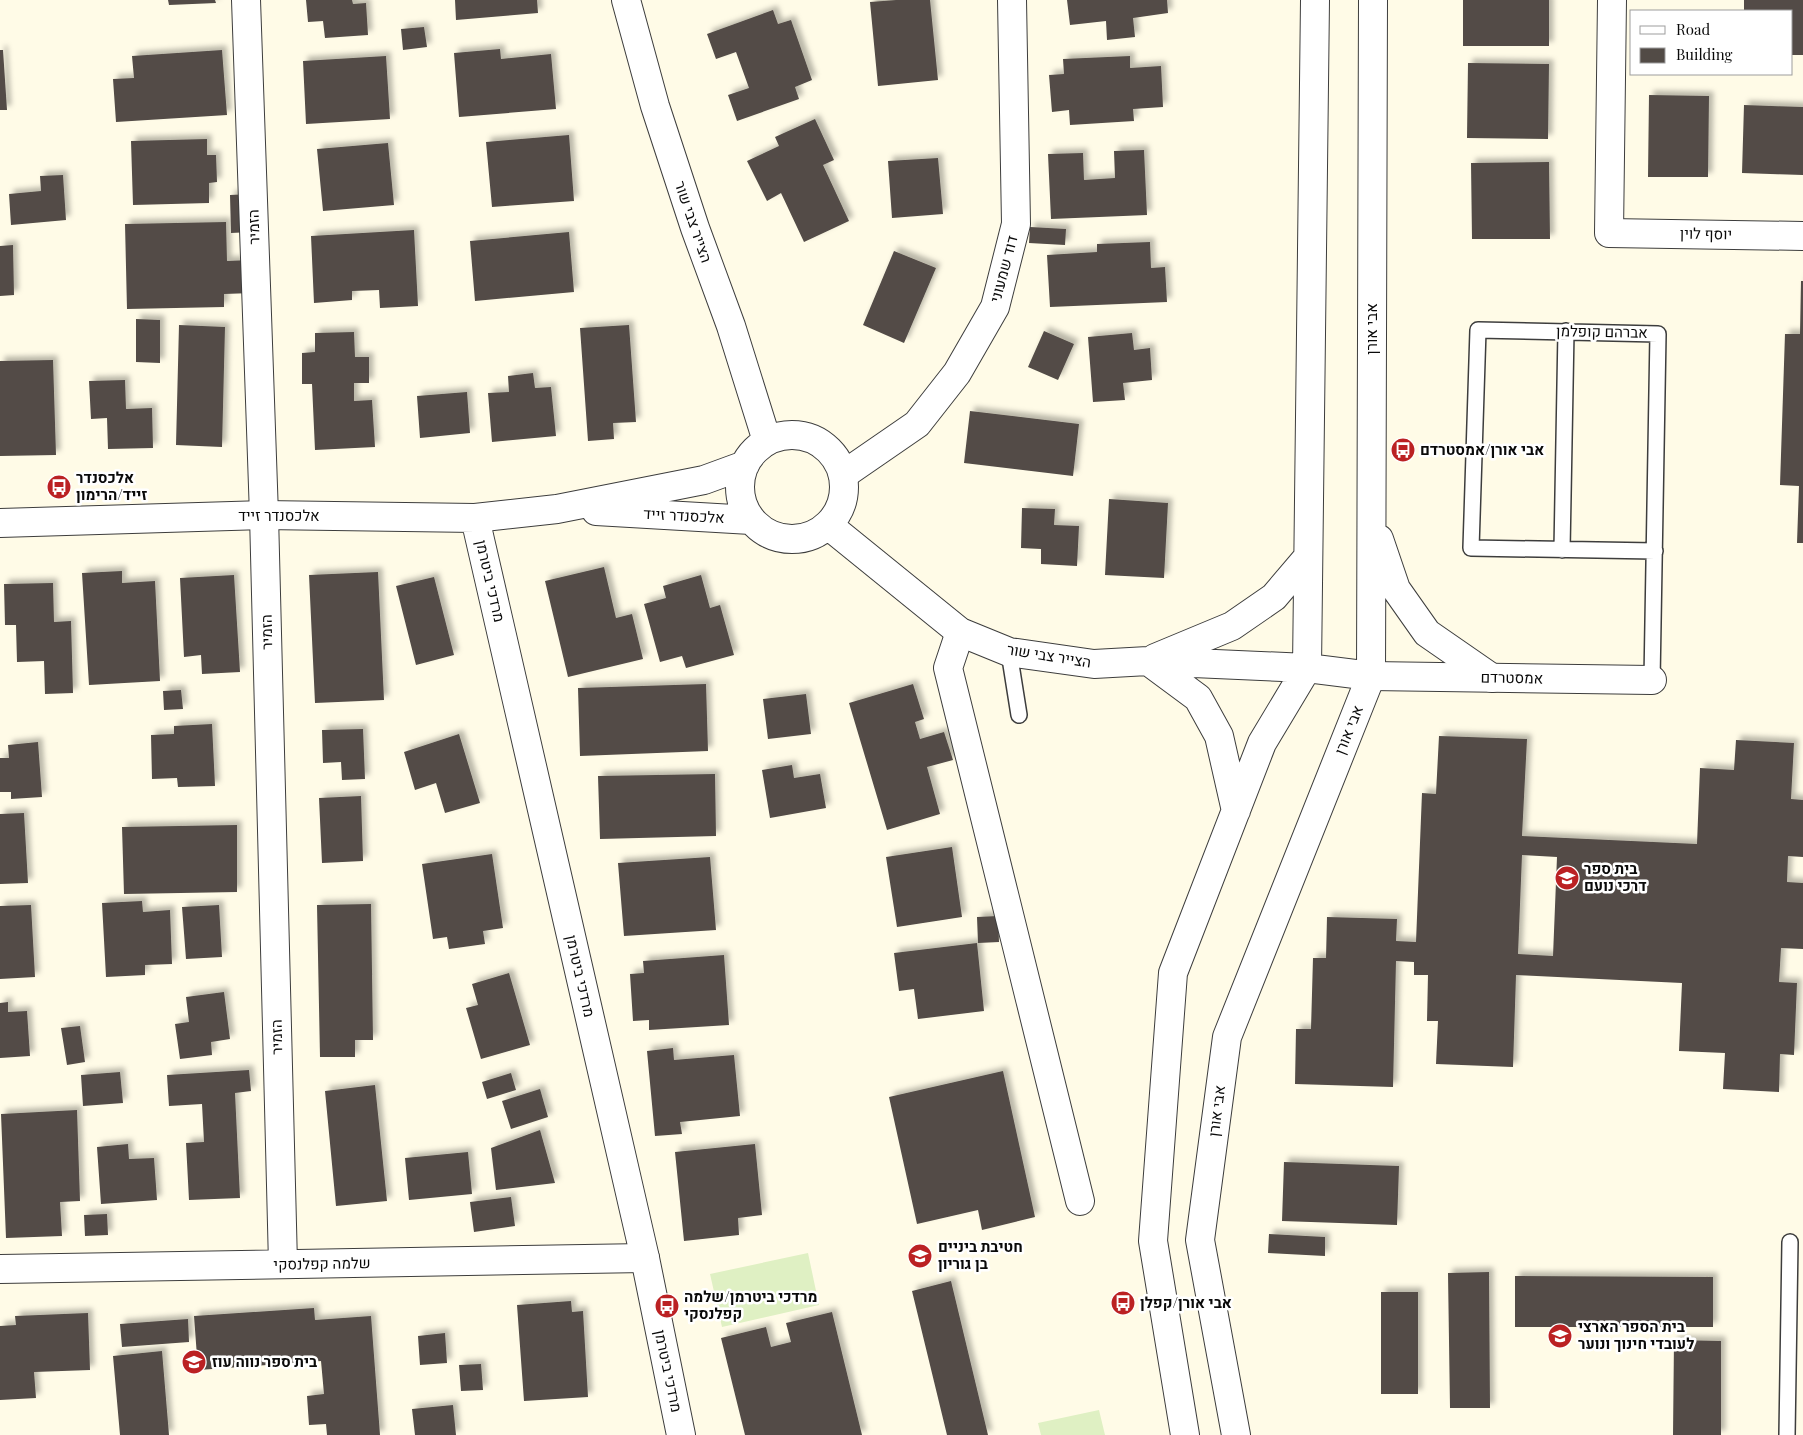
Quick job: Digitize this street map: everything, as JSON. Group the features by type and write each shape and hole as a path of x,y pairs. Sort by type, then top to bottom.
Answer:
{"street":[{"name":"הזמיר","path":"246,0 264,515 283,1264"},
{"name":"הצייר צבי שור","path":"626,0 655,106 695,228 731,326 767,442"},
{"name":"דוד שמעוני","path":"843,475 917,424 957,373 995,307 1016,224 1012,0"},
{"path":"1185,1435 1153,1241 1173,973 1262,743 1307,668 1315,0"},
{"name":"אבי אורן","path":"1236,1435 1200,1240 1227,1037 1371,676 1373,0"},
{"name":"יוסף לוין","path":"1612,0 1609,232 1803,236"},
{"path":"798,435 813,439 826,448 837,460 843,475 844,493 842,502 839,511 828,525 814,535 797,540 779,538 764,532 751,520 743,507 740,493 741,478 745,464 754,451 767,442 782,436 798,435"},
{"name":"אלכסנדר זייד","path":"0,523 264,515 476,518 557,509 704,480 745,464"},
{"name":"אלכסנדר זייד","path":"557,509 751,520"},
{"path":"1372,517 1396,589 1427,633 1492,678"},
{"name":"מרדכי ביטרמן","path":"476,518 645,1258 681,1435"},
{"name":"הצייר צבי שור","path":"828,525 960,632 1009,652 1094,664 1148,661 1307,668 1371,676"},
{"path":"1148,661 1232,626 1274,597 1308,558"},
{"path":"960,632 948,668 1080,1201"},
{"path":"1148,661 1198,698 1219,736 1236,811"},
{"name":"אמסטרדם","path":"1371,676 1652,680"},
{"name":"שלמה קפלנסקי","path":"0,1270 645,1258"}],"lane":[{"name":"אברהם קופלמן","path":"1562,550 1471,548 1478,330 1658,334 1656,551 1652,680"},
{"path":"1566,332 1562,550 1656,551"},
{"path":"1009,652 1019,715"},
{"path":"1787,1435 1790,1242"}],"green space":[{"path":"808,1253 819,1305 722,1327 710,1274"},
{"path":"1099,1410 1105,1435 1041,1435 1038,1423"}],"building":[{"path":"168,0 215,0 216,3 169,5"},
{"path":"306,0 352,0 353,4 366,3 368,35 325,38 323,21 308,22"},
{"path":"455,0 537,0 538,13 456,20"},
{"path":"930,0 938,80 878,86 870,2"},
{"path":"1067,0 1167,0 1168,13 1133,18 1135,37 1107,40 1106,21 1070,25"},
{"path":"1463,0 1549,0 1549,46 1463,46"},
{"path":"1744,0 1803,0 1803,55 1793,55 1793,10 1744,10"},
{"path":"773,10 778,24 791,20 812,80 795,87 799,99 737,121 728,95 749,88 736,52 716,59 707,34"},
{"path":"424,27 427,47 403,50 401,29"},
{"path":"500,49 501,59 551,54 556,109 459,117 454,53"},
{"path":"0,50 3,50 7,110 0,110"},
{"path":"222,50 227,115 116,122 113,79 134,78 132,56"},
{"path":"386,56 390,119 306,124 303,61"},
{"path":"1130,56 1130,68 1161,66 1163,107 1133,109 1134,121 1070,125 1069,110 1052,112 1049,75 1064,74 1063,59"},
{"path":"1468,63 1549,64 1548,139 1467,138"},
{"path":"1649,95 1709,96 1708,177 1648,177"},
{"path":"1744,105 1803,107 1803,175 1742,173"},
{"path":"815,119 834,160 823,165 849,221 804,242 781,193 767,201 747,161 779,146 775,137"},
{"path":"569,135 574,201 492,207 486,142"},
{"path":"207,139 207,155 216,155 217,182 209,183 209,203 133,205 131,141"},
{"path":"388,143 394,205 323,211 317,149"},
{"path":"1144,150 1147,215 1051,219 1048,154 1083,153 1084,180 1115,178 1114,151"},
{"path":"938,158 943,214 892,218 888,161"},
{"path":"1549,162 1550,239 1472,239 1471,163"},
{"path":"63,175 66,220 11,225 9,194 41,191 40,176"},
{"path":"250,194 251,232 231,233 230,195"},
{"path":"226,222 227,261 251,260 252,293 224,294 224,307 127,309 125,224"},
{"path":"1030,227 1066,229 1065,245 1029,243"},
{"path":"414,230 418,306 380,308 379,290 352,291 352,300 314,303 311,236"},
{"path":"569,232 574,292 475,301 470,241"},
{"path":"1150,242 1151,268 1165,267 1167,302 1050,307 1047,255 1097,252 1097,244"},
{"path":"13,245 14,295 0,296 0,246"},
{"path":"894,251 936,268 904,343 863,325"},
{"path":"1801,281 1803,281 1803,543 1797,543 1799,486 1780,485 1785,334 1800,334"},
{"path":"136,319 160,320 160,363 136,362"},
{"path":"179,325 225,327 222,447 176,445"},
{"path":"629,325 636,422 613,423 614,439 588,441 580,328"},
{"path":"1044,331 1074,344 1058,380 1028,367"},
{"path":"354,332 355,357 369,357 369,383 354,383 354,401 372,400 375,447 315,450 312,384 302,384 302,353 315,352 315,333"},
{"path":"1132,333 1134,350 1150,348 1152,380 1123,383 1125,400 1093,402 1088,337"},
{"path":"53,360 56,455 0,456 0,361"},
{"path":"533,373 535,388 551,387 556,436 492,442 488,393 509,392 508,376"},
{"path":"125,380 126,409 152,408 153,448 108,449 107,418 91,419 89,381"},
{"path":"467,392 470,433 420,438 417,396"},
{"path":"970,411 1079,424 1073,476 964,463"},
{"path":"1109,499 1168,503 1164,578 1105,575"},
{"path":"1022,508 1055,509 1054,525 1079,526 1077,566 1041,564 1041,549 1021,548"},
{"path":"604,567 616,618 632,614 643,659 568,677 545,581"},
{"path":"122,571 122,583 155,581 160,681 89,685 82,573"},
{"path":"378,572 384,700 315,703 309,575"},
{"path":"234,575 240,672 202,674 201,655 184,657 180,578"},
{"path":"701,575 710,608 720,605 734,655 686,668 682,656 660,662 644,604 666,598 663,586"},
{"path":"434,577 454,655 416,665 396,586"},
{"path":"53,583 54,622 71,621 73,693 45,694 44,661 17,662 16,625 5,625 4,584"},
{"path":"706,684 708,751 580,756 578,688"},
{"path":"913,684 924,719 915,722 920,739 944,732 953,760 927,767 940,814 887,830 849,703"},
{"path":"181,690 183,709 164,710 163,691"},
{"path":"806,694 811,734 768,739 763,699"},
{"path":"212,724 215,786 178,787 177,778 152,779 151,735 174,734 174,726"},
{"path":"363,729 365,779 342,780 341,762 323,763 322,730"},
{"path":"459,734 480,803 445,813 436,783 415,790 404,752"},
{"path":"1439,736 1527,739 1522,836 1697,844 1700,768 1734,770 1736,740 1794,743 1791,799 1803,800 1803,857 1788,856 1787,882 1803,883 1803,949 1781,948 1779,982 1797,983 1794,1055 1780,1054 1779,1092 1723,1089 1725,1053 1679,1051 1682,983 1516,975 1513,1067 1436,1064 1438,1021 1427,1021 1428,975 1414,975 1414,962 1396,961 1393,1087 1295,1084 1296,1029 1311,1029 1313,958 1326,958 1327,917 1397,919 1396,941 1416,942 1422,793 1436,794","holes":["1522,855 1557,857 1553,956 1518,954"]},
{"path":"38,742 42,797 11,799 11,792 0,792 0,758 9,758 8,745"},
{"path":"792,765 794,778 820,774 826,808 770,818 762,770"},
{"path":"715,774 716,836 600,839 598,776"},
{"path":"361,796 363,861 322,863 319,798"},
{"path":"24,813 28,883 0,884 0,814"},
{"path":"237,825 237,892 124,894 122,827"},
{"path":"952,847 962,917 897,927 886,857"},
{"path":"492,854 503,928 483,931 485,944 449,949 447,937 433,939 422,864"},
{"path":"710,857 716,930 624,936 618,863"},
{"path":"142,901 143,912 170,910 172,964 145,965 145,975 106,977 102,903"},
{"path":"371,904 373,1040 355,1040 355,1057 320,1057 317,905"},
{"path":"31,905 35,977 0,979 0,906"},
{"path":"219,905 222,957 186,959 182,907"},
{"path":"998,916 999,942 978,943 977,917"},
{"path":"977,943 984,1011 918,1019 914,989 899,991 894,953"},
{"path":"724,955 729,1025 649,1030 649,1020 633,1021 630,974 644,973 643,961"},
{"path":"509,973 530,1045 481,1059 466,1008 478,1005 472,984"},
{"path":"224,992 230,1039 211,1042 212,1055 180,1059 175,1024 189,1022 186,997"},
{"path":"8,1002 8,1012 27,1011 30,1056 0,1058 0,1003"},
{"path":"80,1026 85,1062 67,1065 61,1028"},
{"path":"673,1048 674,1060 734,1055 740,1116 680,1122 682,1134 655,1136 647,1051"},
{"path":"249,1070 251,1091 235,1093 240,1198 189,1200 186,1143 204,1142 202,1104 169,1106 167,1075"},
{"path":"1003,1071 1035,1217 982,1230 978,1210 917,1224 889,1097"},
{"path":"120,1072 123,1103 83,1106 81,1075"},
{"path":"511,1073 516,1090 487,1099 482,1082"},
{"path":"375,1085 387,1201 336,1206 325,1091"},
{"path":"540,1089 548,1117 511,1129 502,1101"},
{"path":"77,1110 80,1201 60,1202 62,1236 6,1238 1,1114"},
{"path":"540,1130 555,1183 496,1190 491,1148"},
{"path":"128,1144 129,1159 154,1158 157,1200 101,1204 97,1147"},
{"path":"755,1144 762,1215 738,1218 739,1235 684,1241 675,1152"},
{"path":"468,1152 472,1194 409,1200 405,1158"},
{"path":"1284,1162 1399,1166 1397,1225 1282,1221"},
{"path":"511,1197 515,1226 474,1232 470,1202"},
{"path":"107,1214 108,1235 85,1236 84,1215"},
{"path":"1269,1234 1325,1237 1325,1256 1268,1253"},
{"path":"1489,1272 1490,1408 1450,1408 1448,1273"},
{"path":"1515,1276 1713,1277 1713,1327 1515,1327"},
{"path":"951,1281 988,1435 947,1435 912,1291"},
{"path":"1381,1292 1418,1292 1418,1394 1381,1394"},
{"path":"571,1301 572,1312 583,1311 588,1397 524,1401 517,1305"},
{"path":"314,1308 315,1320 371,1316 380,1435 327,1435 326,1424 309,1425 307,1396 324,1394 321,1361 198,1370 194,1316"},
{"path":"832,1312 862,1435 745,1435 721,1338 766,1327 771,1347 791,1342 786,1323"},
{"path":"88,1313 90,1370 34,1372 36,1398 0,1400 0,1326 16,1325 15,1316"},
{"path":"188,1319 189,1342 122,1347 120,1324"},
{"path":"445,1333 447,1363 420,1365 418,1336"},
{"path":"1674,1340 1721,1341 1721,1435 1673,1435"},
{"path":"162,1351 169,1435 120,1435 113,1356"},
{"path":"481,1364 483,1390 461,1391 459,1365"},
{"path":"453,1405 456,1435 415,1435 412,1409"}],"place":[{"name":"אבי אורן/אמסטרדם","path":"1403,450"},
{"name":"אלכסנדר זייד/הרימון","path":"59,487"},
{"name":"בית ספר דרכי נועם","path":"1567,878"},
{"name":"חטיבת ביניים בן גוריון","path":"920,1256"},
{"name":"אבי אורן/קפלן","path":"1123,1303"},
{"name":"מרדכי ביטרמן/שלמה קפלנסקי","path":"667,1306"},
{"name":"בית הספר הארצי לעובדי חינוך ונוער","path":"1560,1336"},
{"name":"בית ספר נווה עוז","path":"194,1362"}]}
